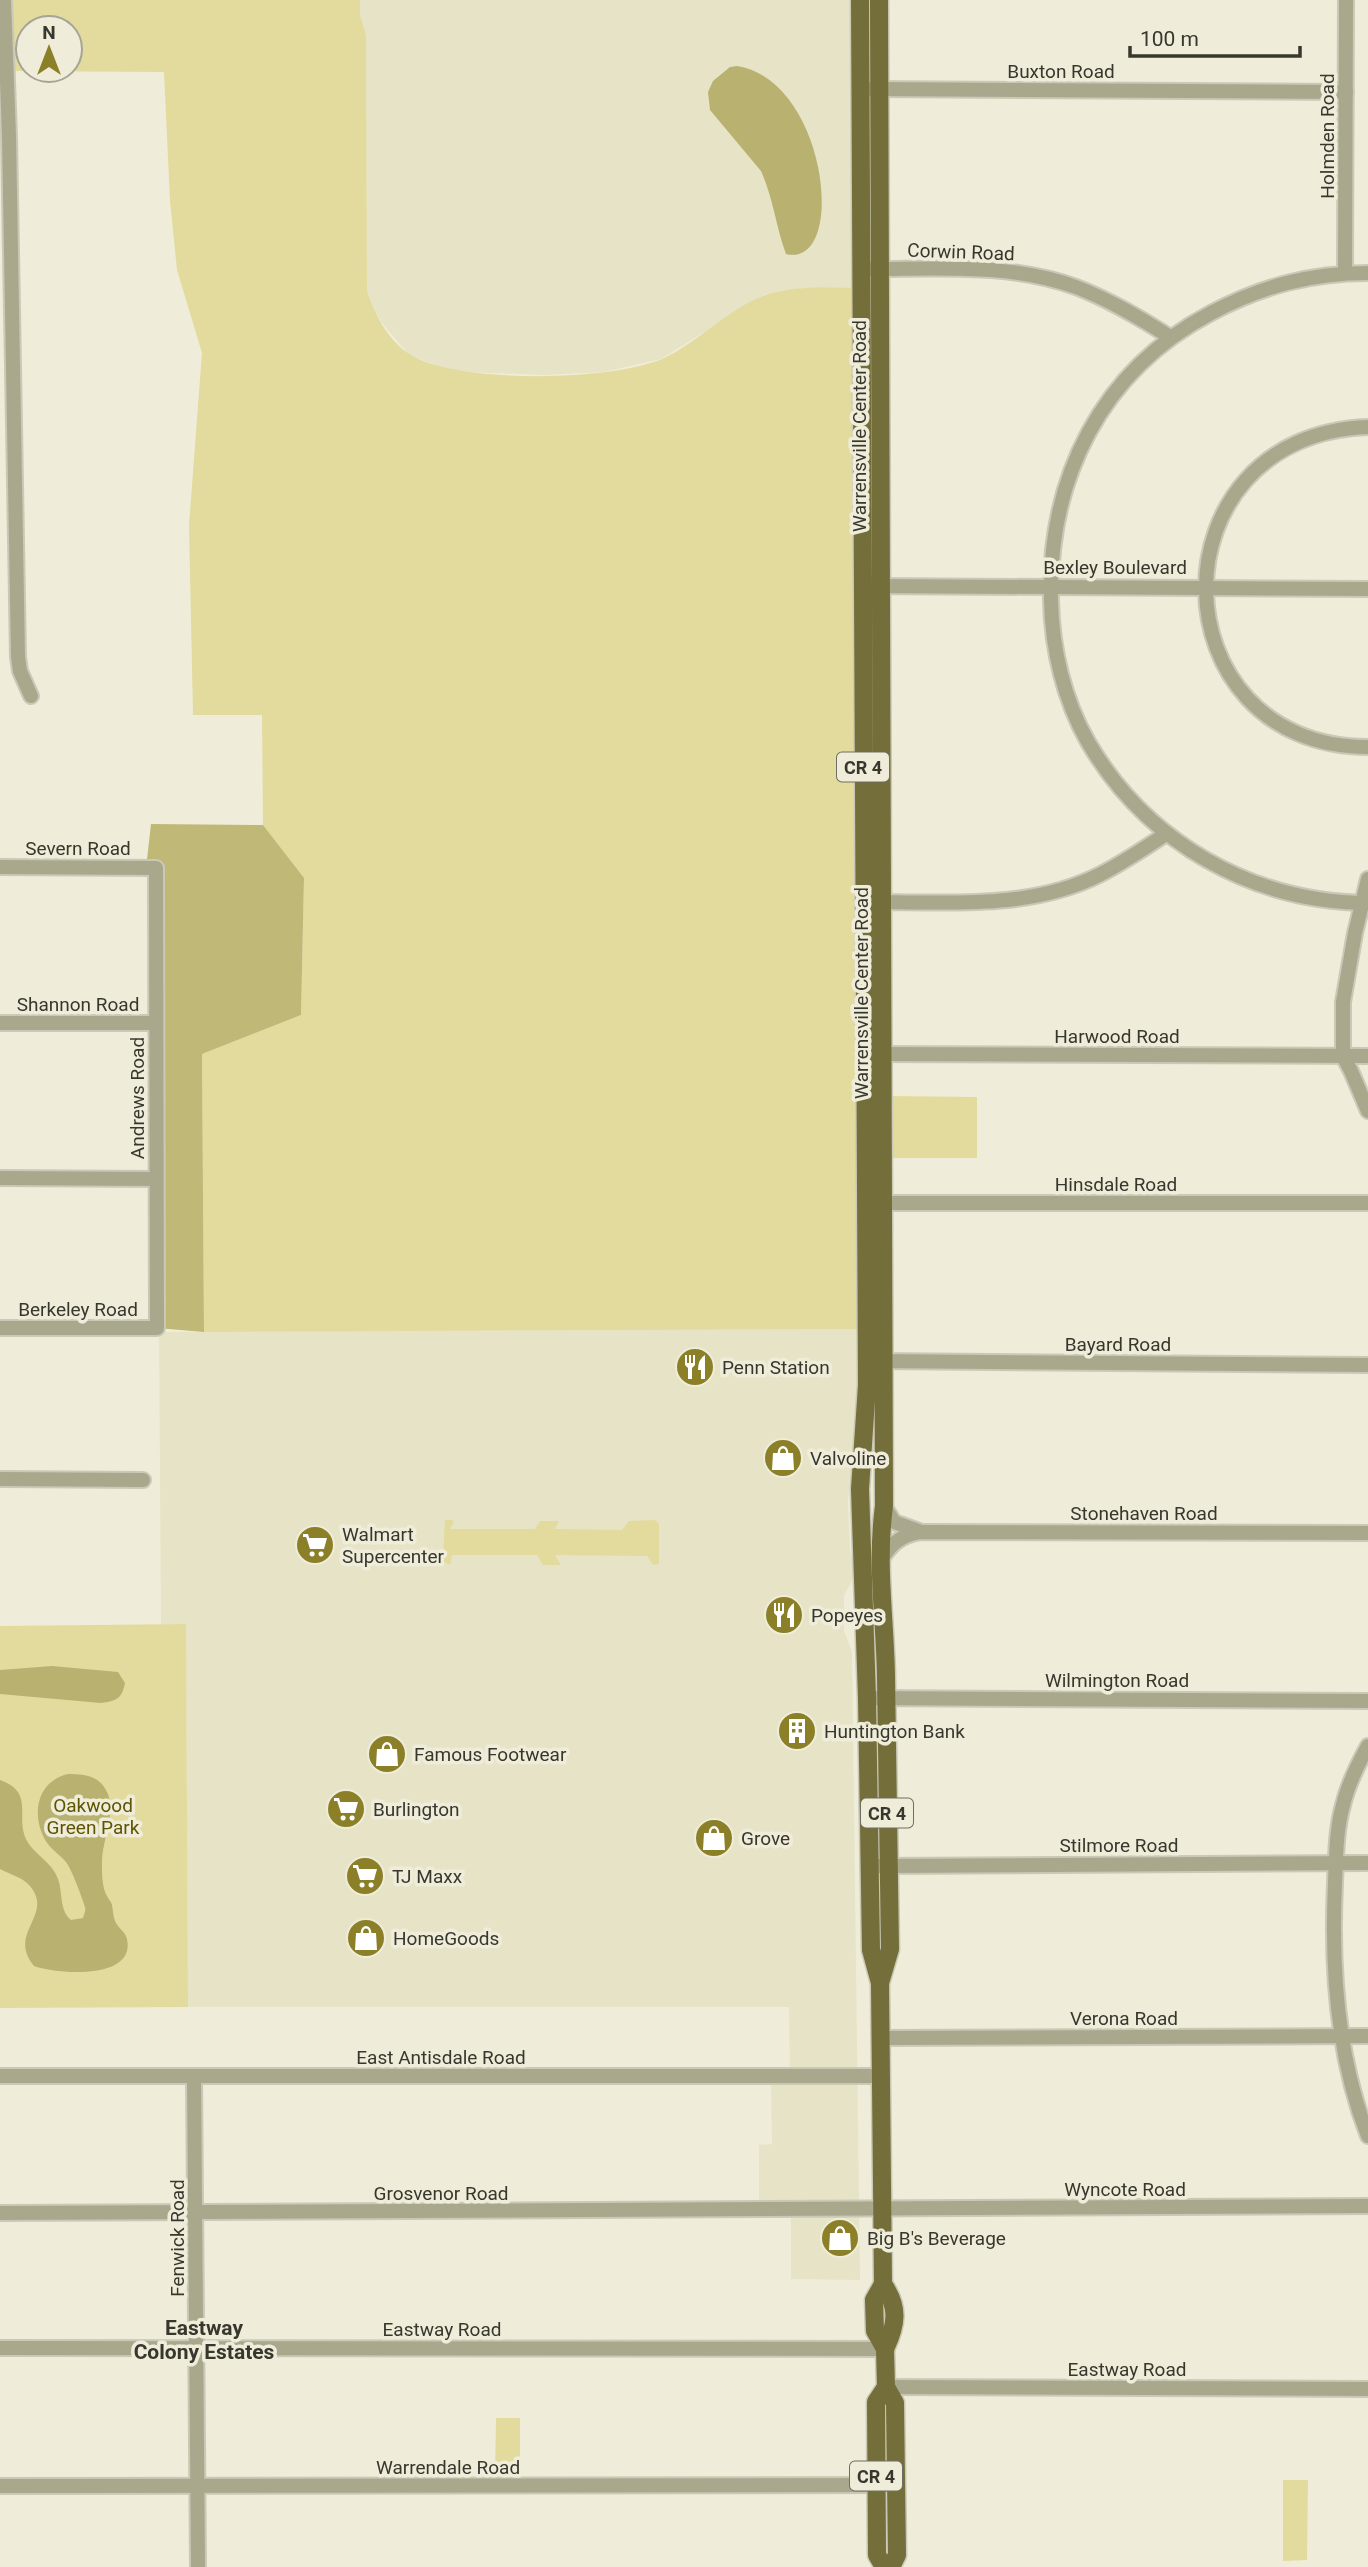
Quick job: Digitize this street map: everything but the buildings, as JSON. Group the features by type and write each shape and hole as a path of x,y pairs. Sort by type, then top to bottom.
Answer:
{"main road":[{"name":"Warrensville Center Road","path":"860,0 860,89 871,269 881,586 873,902 873,1054 864,1202 884,1506 879,1563 886,1698 879,1866"},
{"name":"Warrensville Center Road","path":"873,902 862,585 879,89 878,0"},
{"name":"Warrensville Center Road","path":"873,1054 883,1203 876,1361 860,1489 867,1698 879,1866 890,1949 880,1989 883,2284 874,2300 875,2331 885,2348 886,2387 895,2403 897,2555 891,2567"},
{"name":"Warrensville Center Road","path":"884,2567 877,2555 876,2402 886,2387"}],"street":[{"path":"4,0 10,162 18,657 20,671 31,696"},
{"name":"Holmden Road","path":"1345,273 1346,0"},
{"name":"Buxton Road","path":"860,89 1346,92"},
{"name":"Corwin Road","path":"871,269 992,269 1052,279 1107,300 1170,337"},
{"path":"1365,903 1317,900 1259,885 1211,863 1166,834 1115,782 1087,740 1060,674 1053,635 1050,587 1059,509 1066,481 1084,440 1121,387 1144,360 1187,325 1266,288 1299,279 1368,273"},
{"path":"1368,427 1329,431 1292,445 1273,456 1245,482 1216,529 1204,586 1213,639 1230,674 1250,700 1271,718 1296,732 1332,744 1368,747"},
{"name":"Bexley Boulevard","path":"862,585 1368,589"},
{"path":"873,902 989,902 1024,898 1058,890 1099,875 1166,834"},
{"name":"Severn Road","path":"0,867 156,867"},
{"name":"Andrews Road","path":"156,867 157,1328"},
{"path":"1368,879 1343,1002 1343,1056 1368,1111"},
{"name":"Shannon Road","path":"0,1023 156,1023"},
{"name":"Harwood Road","path":"873,1054 1368,1056"},
{"path":"0,1178 156,1179"},
{"name":"Hinsdale Road","path":"864,1202 1368,1203"},
{"name":"Berkeley Road","path":"0,1328 157,1328"},
{"name":"Bayard Road","path":"876,1361 1368,1365"},
{"path":"0,1479 143,1480"},
{"name":"Stonehaven Road","path":"884,1506 894,1522 920,1532"},
{"name":"Stonehaven Road","path":"879,1563 894,1542 903,1536 920,1532 1368,1533"},
{"name":"Wilmington Road","path":"867,1698 1368,1701"},
{"path":"1368,1746 1350,1783 1343,1805 1336,1863 1334,1958 1342,2036 1368,2136"},
{"name":"Stilmore Road","path":"879,1866 1368,1863"},
{"name":"Verona Road","path":"881,2038 1368,2036"},
{"name":"East Antisdale Road","path":"0,2076 882,2076"},
{"name":"Fenwick Road","path":"194,2076 198,2567"},
{"name":"Wyncote Road","path":"882,2210 1368,2206"},
{"name":"Grosvenor Road","path":"0,2213 882,2210"},
{"name":"Eastway Road","path":"0,2348 885,2348"},
{"name":"Eastway Road","path":"886,2387 1368,2389"},
{"name":"Warrendale Road","path":"0,2486 896,2485"}],"shaded area":[{"path":"360,0 860,0 851,43 851,289 810,288 764,295 661,359 604,372 544,375 466,372 446,369 409,355 382,323 371,305 367,290 366,35 360,15"},
{"path":"737,66 768,79 792,103 809,136 819,171 822,205 817,233 805,251 786,254 761,171 710,110 708,92 713,81 730,67"},
{"path":"151,824 263,825 304,878 301,1015 202,1054 204,1332 157,1328 156,868 146,868"},
{"path":"856,1329 857,1397 848,1502 850,1552 856,1572 844,1596 844,1631 852,1652 860,2280 791,2279 791,2204 759,2204 759,2145 772,2144 771,2082 790,2082 789,2007 188,2007 186,1624 161,1624 159,1332"},
{"path":"52,1666 118,1672 125,1683 124,1688 118,1698 101,1703 0,1694 0,1670"},
{"path":"68,1774 94,1778 103,1785 109,1798 110,1817 102,1855 103,1880 115,1921 127,1939 126,1953 119,1962 92,1971 59,1971 34,1966 27,1954 25,1943 35,1915 36,1896 26,1882 0,1869 0,1780 18,1792 27,1841 55,1873 67,1916 71,1920 83,1918 85,1907 74,1877 66,1862 46,1842 38,1818 44,1790 50,1783"}],"green space":[{"path":"1,0 360,0 360,15 366,35 367,290 378,318 396,343 411,355 433,364 498,375 608,372 662,359 739,308 766,295 801,288 861,288 865,1329 204,1332 202,1054 301,1015 304,879 263,825 262,715 193,715 189,525 202,353 177,270 170,201 164,72 84,72 84,14 14,14 14,71 2,71"},
{"path":"889,1096 977,1097 977,1158 889,1158"},
{"path":"445,1520 454,1522 450,1529 535,1529 540,1521 559,1521 555,1529 622,1530 629,1521 655,1520 659,1524 659,1564 653,1565 647,1556 555,1555 561,1565 543,1565 537,1555 452,1555 450,1565 444,1562 443,1557"},
{"name":"Oakwood Green Park","path":"186,1624 188,2007 0,2008 0,1626"},
{"path":"496,2418 520,2418 520,2473 495,2473"},
{"path":"1283,2480 1308,2480 1307,2560 1283,2561"}],"place":[{"name":"Penn Station","path":"695,1367"},
{"name":"Valvoline","path":"783,1458"},
{"name":"Walmart Supercenter","path":"315,1545"},
{"name":"Popeyes","path":"784,1615"},
{"name":"Huntington Bank","path":"797,1731"},
{"name":"Famous Footwear","path":"387,1754"},
{"name":"Burlington","path":"346,1809"},
{"name":"Grove","path":"714,1838"},
{"name":"TJ Maxx","path":"365,1876"},
{"name":"HomeGoods","path":"366,1938"},
{"name":"Big B's Beverage","path":"840,2238"}],"district":[{"name":"Eastway Colony Estates","path":"204,2340"}]}
